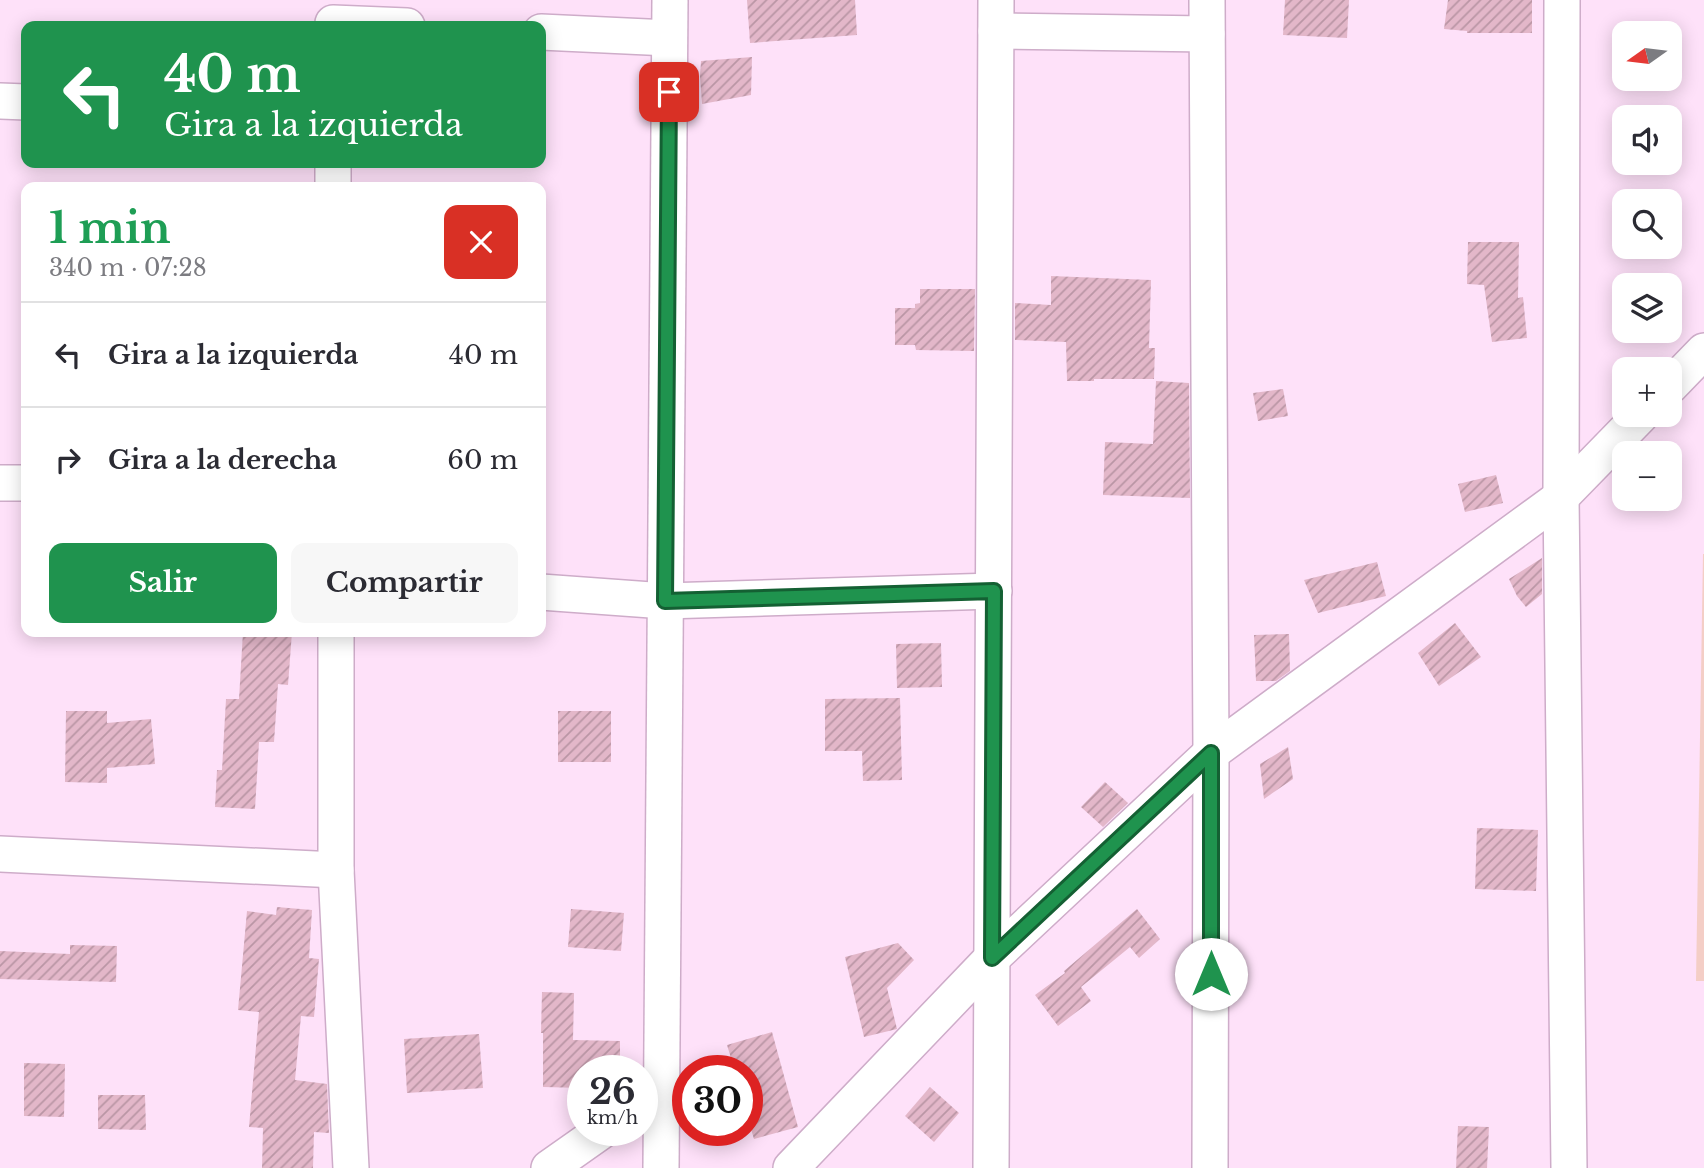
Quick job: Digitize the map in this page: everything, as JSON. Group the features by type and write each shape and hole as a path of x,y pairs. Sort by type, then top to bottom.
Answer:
{"street":[{"path":"653,1055 665,601 670,0"},
{"path":"1207,0 1210,1168"},
{"path":"1562,0 1561,496 1569,1168"},
{"path":"991,1168 996,15 1207,34"},
{"path":"333,16 370,21"},
{"path":"546,32 669,38"},
{"path":"0,101 21,102"},
{"path":"1682,374 1704,351"},
{"path":"791,1168 992,958 1211,753 1561,496 1629,427"},
{"path":"0,483 21,483"},
{"path":"546,592 665,601 994,591"},
{"path":"336,637 336,870 351,1168"},
{"path":"0,854 336,870"},
{"path":"658,1144 661,1168"},
{"path":"550,1168 584,1149"}],"shaded area":[{"path":"1703,554 1704,981 1696,981"}],"building":[{"path":"747,0 855,0 857,35 750,43"},
{"path":"1285,0 1349,0 1347,38 1283,35"},
{"path":"1448,0 1532,0 1532,33 1467,33 1444,29"},
{"path":"752,57 751,95 702,104 701,61"},
{"path":"1468,242 1519,242 1518,298 1523,297 1527,338 1492,342 1484,285 1467,284"},
{"path":"1051,276 1151,280 1149,348 1155,348 1154,379 1067,381 1066,342 1015,340 1015,303 1051,305"},
{"path":"920,289 975,289 974,351 916,350 915,345 895,345 895,308 915,308 915,304 920,303"},
{"path":"1156,381 1189,383 1190,498 1103,495 1105,442 1153,444"},
{"path":"1283,389 1288,416 1258,421 1253,393"},
{"path":"1496,475 1503,503 1465,512 1458,484"},
{"path":"1542,558 1542,594 1526,607 1509,579"},
{"path":"1377,562 1386,596 1318,613 1304,580"},
{"path":"1455,623 1481,657 1439,686 1418,653"},
{"path":"1289,634 1290,671 1276,681 1256,681 1254,635"},
{"path":"243,637 292,637 288,685 278,684 274,742 259,742 255,809 215,807 217,770 222,770 226,699 239,699"},
{"path":"941,643 942,687 897,688 896,644"},
{"path":"900,698 902,780 863,781 862,751 825,751 825,699"},
{"path":"66,711 107,711 107,723 151,719 155,764 107,768 107,783 65,782"},
{"path":"558,711 611,711 611,762 558,762"},
{"path":"1288,747 1293,779 1264,799 1260,764"},
{"path":"1105,782 1128,803 1103,827 1081,807"},
{"path":"1477,828 1538,830 1536,891 1475,889"},
{"path":"277,907 312,910 309,958 319,959 314,1017 301,1016 295,1080 327,1084 329,1133 314,1132 313,1168 262,1168 263,1128 249,1127 259,1012 238,1010 247,911 276,915"},
{"path":"571,909 624,913 621,951 568,947"},
{"path":"1137,909 1160,939 1139,958 1130,947 1081,987 1091,1001 1058,1026 1035,995 1065,973 1064,971"},
{"path":"898,943 914,960 887,988 897,1029 864,1037 845,957"},
{"path":"70,945 117,946 116,982 0,979 0,951 70,954"},
{"path":"542,992 574,993 573,1040 620,1041 620,1055 567,1055 567,1088 543,1087"},
{"path":"772,1032 798,1127 763,1137 763,1055 730,1055 727,1045"},
{"path":"479,1034 483,1088 407,1093 404,1039"},
{"path":"24,1063 65,1064 64,1117 24,1116"},
{"path":"930,1087 959,1113 934,1142 905,1116"},
{"path":"98,1095 145,1095 146,1130 98,1129"},
{"path":"1458,1126 1489,1127 1487,1168 1456,1168"}],"route":[{"path":"669,92 665,601 994,591 992,958 1211,753 1211,974"}]}
